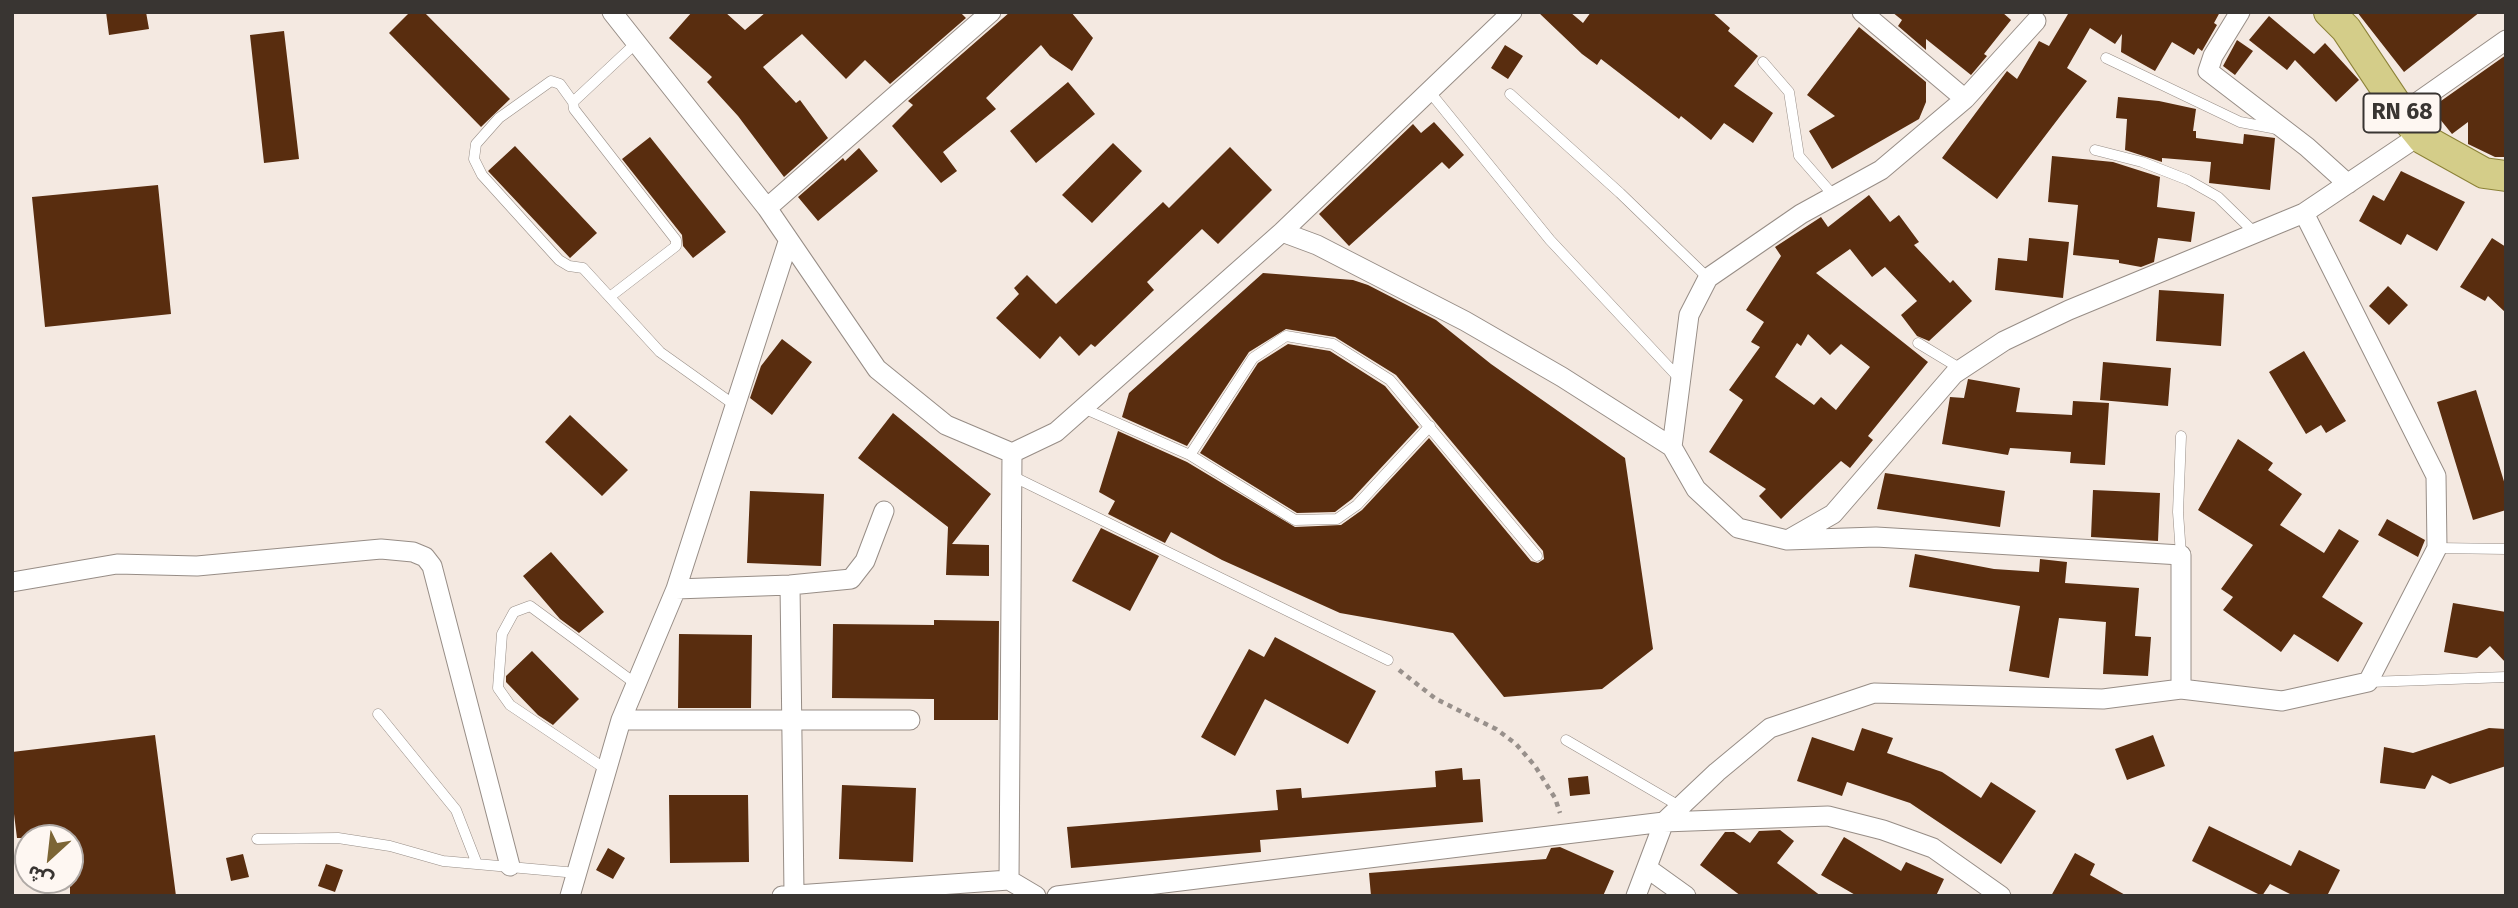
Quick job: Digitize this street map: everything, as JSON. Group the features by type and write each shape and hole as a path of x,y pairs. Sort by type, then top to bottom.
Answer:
{"main road":[{"name":"RN 68","path":"2329,12 2346,29 2411,124 2461,161 2484,173 2506,176"}],"street":[{"path":"612,12 766,208 877,369 946,425 1012,453 1056,432 1282,232 1512,12"},
{"path":"766,208 991,12"},
{"path":"1861,12 1965,99"},
{"path":"2240,12 2213,56 2208,71 2285,130 2348,184"},
{"path":"1672,447 1678,377 1689,315 1708,278 1801,214 1881,170 1965,99 2036,21"},
{"path":"1787,540 1833,514 1926,404 1962,369 2004,341 2069,310 2304,213 2348,184 2506,40"},
{"path":"1636,896 1664,822 1770,728 1874,693 2103,699 2181,689 2282,701 2368,682 2437,548 2436,476 2304,213"},
{"path":"1282,232 1317,245 1465,321 1562,377 1672,447 1696,489 1738,528 1787,540 1876,537 2181,555 2181,689"},
{"path":"575,895 577,873 621,720 676,589 733,404 788,242"},
{"path":"1009,880 1012,453"},
{"path":"676,589 790,585 850,579 865,561 884,511"},
{"path":"12,582 117,564 197,566 381,549 413,552 425,557 432,566 510,866"},
{"path":"790,585 793,719 787,894 1009,880 1036,896"},
{"path":"621,720 910,720"},
{"path":"1057,896 1664,822 1828,817 1883,830 1933,848 2001,896"},
{"path":"1647,869 1686,896"}],"lane":[{"path":"573,102 635,44"},
{"path":"2106,58 2240,122 2285,130"},
{"path":"1763,62 1789,92 1799,156 1834,196"},
{"path":"611,296 676,246 676,240 574,109 573,102 560,84 551,81 499,118 476,144 474,159 482,175 559,260 569,267 583,268 660,352 733,404"},
{"path":"1429,91 1550,240 1678,377"},
{"path":"1510,94 1620,193 1708,278"},
{"path":"2095,150 2142,162 2188,180 2218,197 2255,233"},
{"path":"1190,455 1219,415 1253,358 1286,336 1333,344 1390,380 1537,556"},
{"path":"1918,344 1962,369"},
{"path":"1083,408 1190,455 1295,520 1337,519 1357,505 1430,426"},
{"path":"2181,436 2178,512 2181,555"},
{"path":"1012,476 1388,660"},
{"path":"2437,548 2506,549"},
{"path":"607,770 510,705 498,688 502,634 514,611 530,606 636,684"},
{"path":"2368,682 2506,677"},
{"path":"378,714 456,810 477,864"},
{"path":"1566,740 1681,807"},
{"path":"257,839 338,838 390,846 443,861 577,873"}],"path":[{"path":"1388,660 1436,699 1496,729 1516,744 1535,766 1555,798 1568,834"}],"building":[{"path":"106,12 146,12 149,29 109,35"},
{"path":"410,12 424,12 510,99 481,127 389,33"},
{"path":"692,12 725,12 745,30 766,12 960,12 966,18 890,84 865,60 846,79 802,34 763,67 796,103 800,100 828,138 784,177 738,116 707,82 712,77 669,38"},
{"path":"1010,12 1071,12 1093,38 1072,71 1050,56 1041,45 986,98 996,109 943,152 957,171 941,183 892,126 913,105 908,101"},
{"path":"1538,12 1570,12 1583,23 1591,12 1712,12 1730,28 1728,31 1758,56 1734,86 1773,113 1753,143 1724,123 1711,140 1601,59 1597,65 1582,54"},
{"path":"1892,12 2002,12 2011,20 1971,75 1926,39 1926,50 1898,26 1902,20"},
{"path":"2065,12 2220,12 2214,23 2217,25 2202,51 2198,48 2194,55 2172,42 2155,71 2121,52 2122,34 2115,44 2090,28 2067,68 2087,81 1997,199 1942,158 2007,71 2017,79 2039,41 2049,46 2068,14"},
{"path":"2357,12 2480,12 2404,72"},
{"path":"2269,16 2314,54 2325,43 2359,80 2336,102 2295,60 2287,70 2249,40"},
{"path":"1859,27 1926,82 1926,102 1919,119 1832,169 1809,131 1835,116 1807,95"},
{"path":"284,31 299,159 264,163 250,35"},
{"path":"2237,40 2253,51 2235,75 2223,66"},
{"path":"1505,45 1523,56 1508,79 1491,68"},
{"path":"2506,55 2506,157 2495,157 2468,144 2468,122 2452,134 2431,108"},
{"path":"1068,82 1095,114 1036,163 1010,131"},
{"path":"2118,97 2159,101 2196,109 2193,131 2196,131 2196,138 2243,144 2244,134 2275,138 2270,190 2209,183 2211,162 2162,158 2162,162 2125,150 2127,119 2116,118"},
{"path":"1434,122 1464,155 1449,169 1442,162 1349,246 1319,214 1413,124 1421,133"},
{"path":"650,137 726,232 693,258 683,246 682,235 622,159"},
{"path":"1113,143 1142,171 1092,223 1062,195"},
{"path":"515,146 597,233 570,258 488,171"},
{"path":"1230,147 1272,190 1218,244 1202,229 1147,282 1154,290 1095,347 1091,344 1079,356 1060,336 1040,359 996,318 1019,294 1014,288 1027,275 1056,304 1163,202 1169,208"},
{"path":"859,148 878,171 818,221 798,197 843,158 845,161"},
{"path":"2052,156 2113,162 2160,177 2157,207 2195,212 2191,242 2158,238 2154,262 2141,267 2119,263 2119,260 2073,255 2078,205 2048,202"},
{"path":"2401,171 2465,202 2437,251 2407,234 2401,245 2359,221 2373,195 2384,201"},
{"path":"158,185 171,314 45,327 32,197"},
{"path":"1869,195 1890,222 1899,215 1919,242 1914,245 1950,283 1953,280 1972,301 1929,341 1917,336 1901,315 1917,301 1885,267 1872,277 1850,249 1816,273 1928,362 1868,436 1873,440 1850,468 1841,461 1781,519 1759,496 1766,489 1709,452 1743,400 1729,390 1760,347 1751,342 1764,322 1746,310 1781,256 1775,247 1821,217 1828,227","holes":["1808,334 1830,355 1841,344 1870,367 1836,410 1821,397 1814,405 1775,377 1797,343 1801,346"]},
{"path":"2029,238 2069,242 2063,298 1995,290 1998,258 2027,261"},
{"path":"2492,238 2506,247 2506,313 2488,296 2485,301 2460,287"},
{"path":"1263,273 1353,280 1368,285 1436,320 1491,364 1625,458 1653,649 1602,689 1504,697 1453,633 1340,613 1222,560 1171,532 1165,543 1108,514 1115,501 1099,492 1118,431 1187,462 1295,527 1341,525 1362,510 1429,438 1531,561 1538,563 1544,559 1543,551 1396,375 1335,337 1286,329 1249,352 1187,446 1122,417 1129,393"},
{"path":"2388,286 2408,305 2389,325 2369,306"},
{"path":"2159,290 2224,294 2221,346 2156,341"},
{"path":"782,339 812,362 772,415 750,398 761,366"},
{"path":"1288,344 1330,351 1385,386 1419,427 1352,499 1335,512 1297,513 1200,453 1258,363"},
{"path":"2304,351 2346,421 2326,433 2321,425 2306,434 2269,372"},
{"path":"2103,362 2171,368 2168,406 2100,400"},
{"path":"1968,379 2020,388 2016,412 2072,415 2073,401 2109,403 2105,465 2070,463 2071,452 2010,448 2008,455 1942,444 1950,397 1964,398"},
{"path":"2476,390 2506,488 2506,510 2473,520 2437,402"},
{"path":"893,413 991,494 952,544 989,545 989,576 946,575 948,527 858,458"},
{"path":"570,415 628,470 602,496 545,442"},
{"path":"2238,439 2273,463 2268,470 2302,494 2280,525 2324,553 2339,529 2359,541 2322,597 2363,623 2338,662 2294,634 2281,652 2223,610 2233,597 2221,589 2253,545 2198,510"},
{"path":"1885,473 2005,491 2000,527 1877,509"},
{"path":"2093,490 2160,493 2158,541 2091,537"},
{"path":"750,491 824,494 821,566 747,563"},
{"path":"2387,519 2425,540 2418,557 2378,535"},
{"path":"1101,528 1159,556 1130,611 1072,581"},
{"path":"551,552 604,612 579,633 560,619 523,576"},
{"path":"1915,554 1994,569 2039,572 2040,559 2067,562 2065,583 2139,588 2135,636 2151,637 2148,676 2103,674 2106,622 2059,618 2049,678 2009,671 2020,606 1909,587"},
{"path":"2453,603 2506,612 2506,663 2490,646 2477,658 2444,652"},
{"path":"934,620 999,621 998,720 934,720 934,699 832,698 833,624 934,625"},
{"path":"679,634 752,635 751,708 678,708"},
{"path":"1275,637 1376,691 1348,744 1265,699 1235,756 1201,737 1249,649 1264,657"},
{"path":"532,651 579,699 553,725 538,715 506,682 506,676"},
{"path":"1862,728 1893,738 1887,753 1942,772 1981,798 1991,782 2036,811 2001,864 1910,803 1847,782 1842,796 1797,781 1812,737 1854,751"},
{"path":"2489,728 2506,729 2506,766 2450,784 2432,775 2425,789 2380,783 2384,747 2413,753"},
{"path":"155,735 176,896 70,896 84,894 84,824 15,824 12,752"},
{"path":"2153,735 2165,766 2127,780 2115,749"},
{"path":"1462,768 1463,780 1480,779 1483,822 1260,840 1261,852 1071,868 1067,827 1278,810 1276,790 1301,788 1302,798 1436,787 1435,771"},
{"path":"1588,776 1590,794 1570,796 1568,778"},
{"path":"842,785 916,788 913,862 839,859"},
{"path":"669,795 748,795 749,862 670,863"},
{"path":"2209,826 2291,866 2299,850 2340,870 2327,896 2294,896 2270,884 2262,896 2192,861"},
{"path":"1780,830 1794,841 1777,863 1821,896 1741,896 1700,865 1725,832 1734,832 1750,843 1759,831"},
{"path":"1844,837 1901,871 1906,862 1944,879 1936,896 1857,896 1821,875"},
{"path":"1560,847 1614,871 1603,896 1371,896 1369,873 1546,859 1551,848"},
{"path":"608,848 625,858 613,879 596,870"},
{"path":"2075,853 2095,864 2090,875 2127,896 2051,896"},
{"path":"243,854 249,877 231,881 226,858"},
{"path":"326,864 343,870 335,892 318,886"}]}
